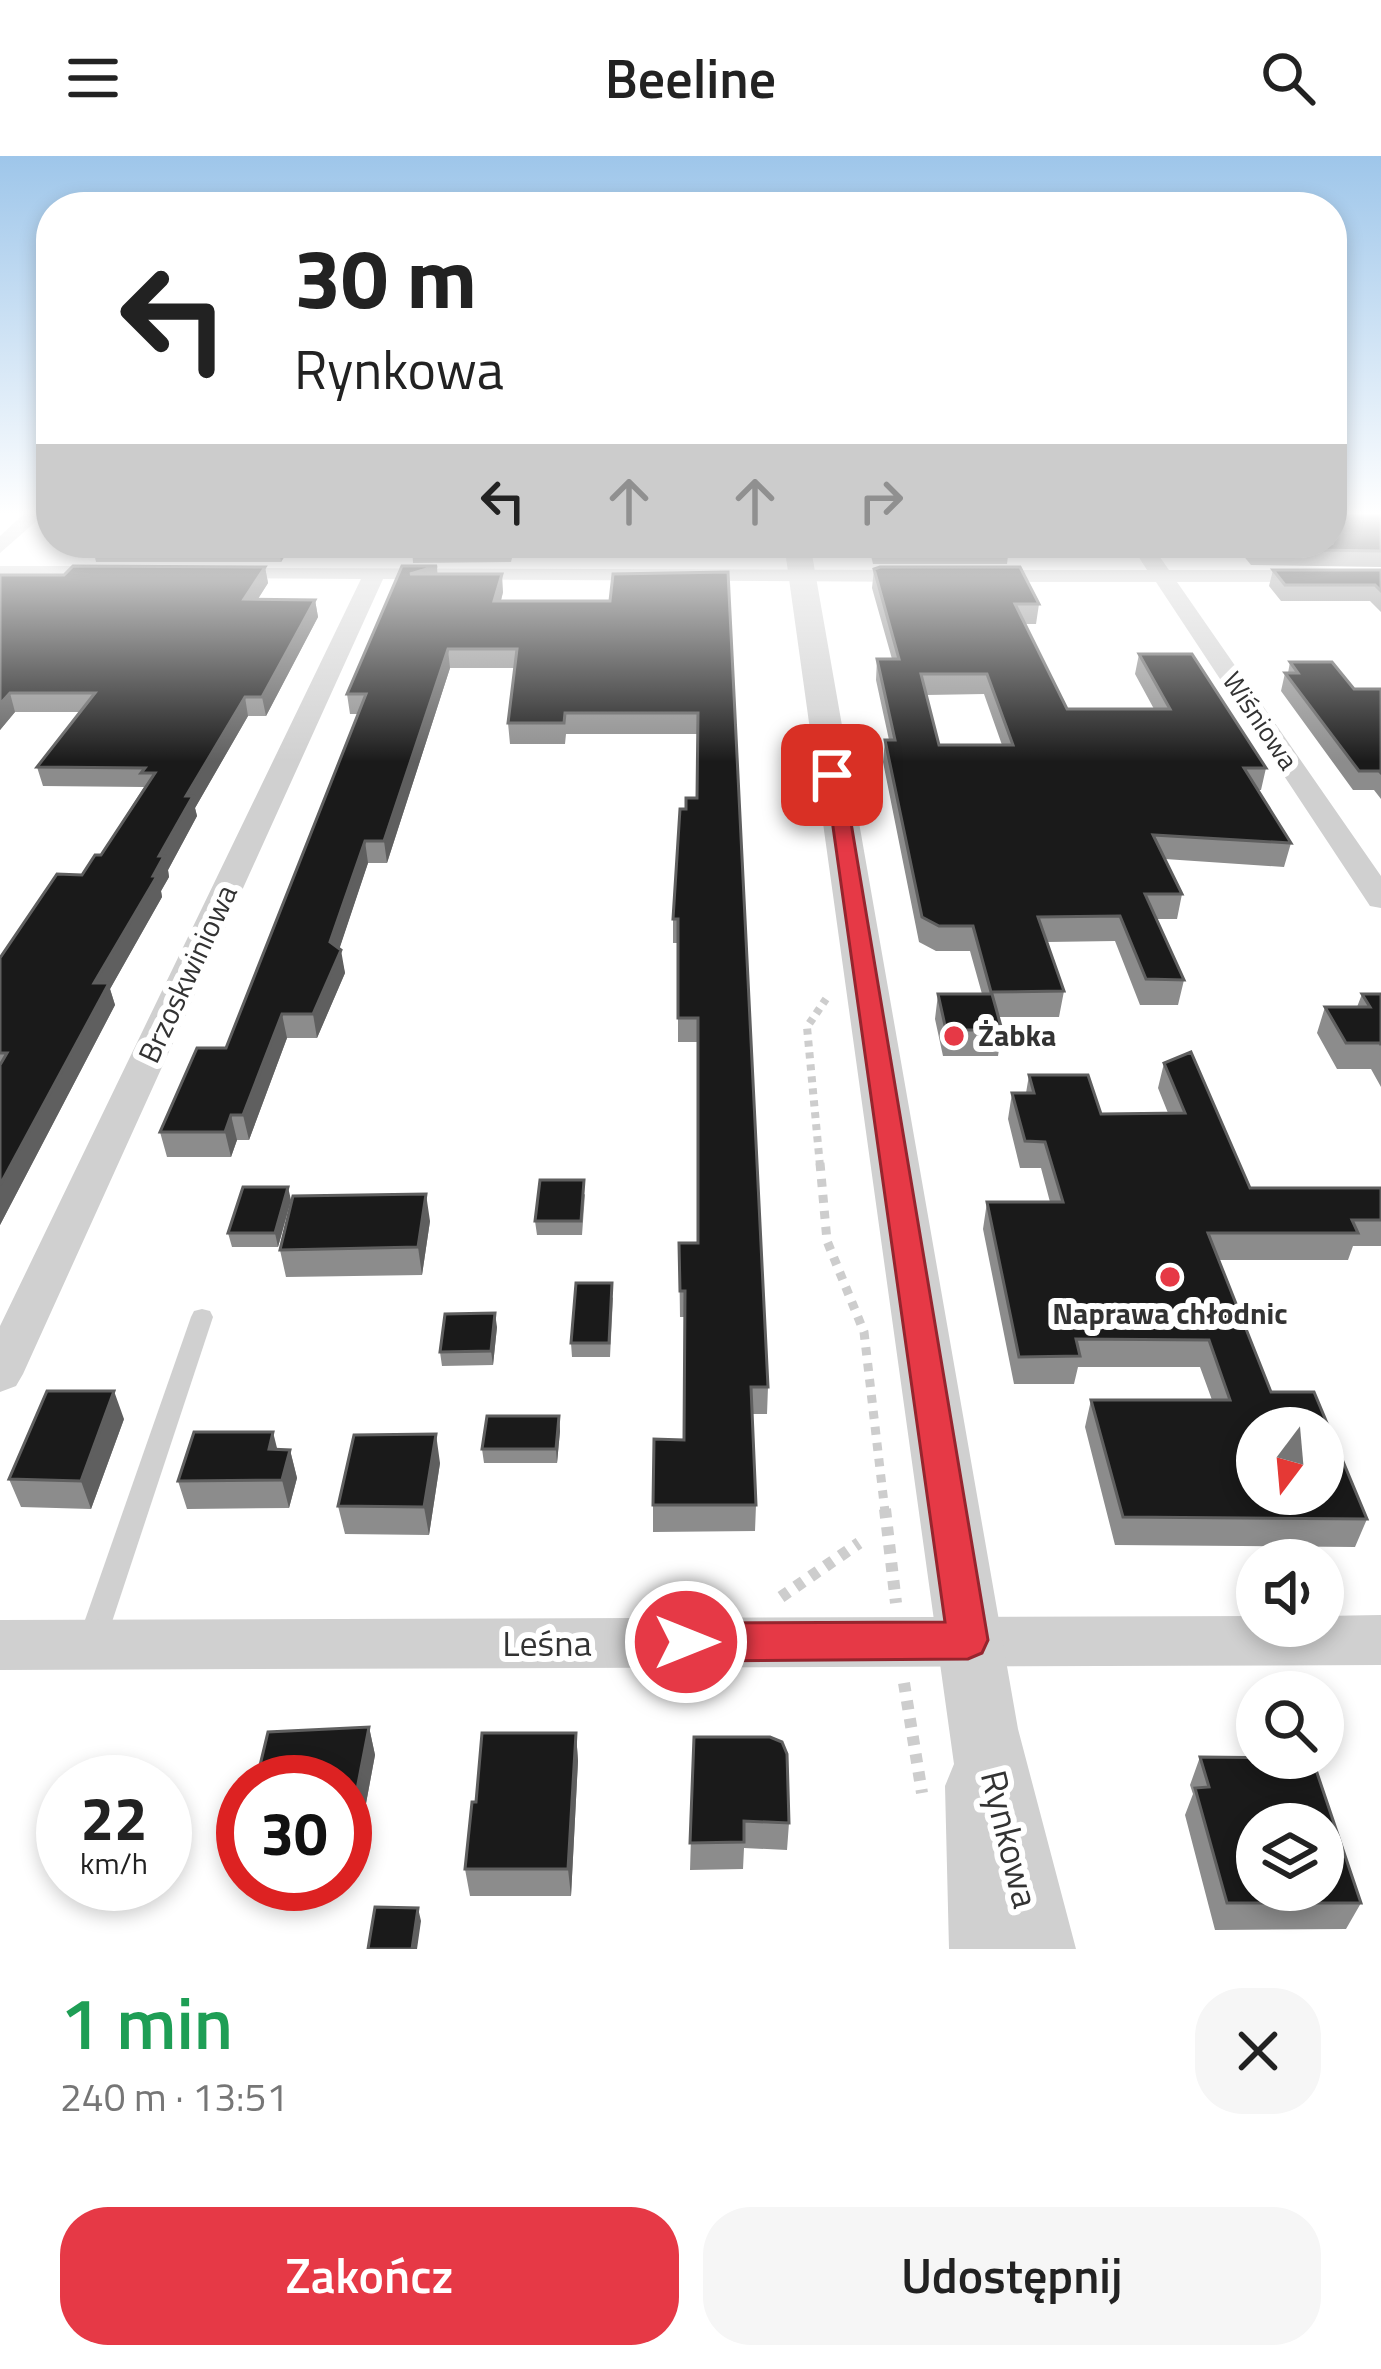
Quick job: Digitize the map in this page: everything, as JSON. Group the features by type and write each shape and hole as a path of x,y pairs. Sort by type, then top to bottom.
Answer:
{"street":[{"name":"Brzoskwiniowa","path":"0,1374 365,595"},
{"name":"Rynkowa","path":"806,595 982,1729 1036,1949"},
{"name":"Wiśniowa","path":"1175,595 1381,899"},
{"name":"Leśna","path":"0,1645 1381,1640"},
{"name":"Rynkowa","path":"982,1729 988,1949"}],"lane":[{"path":"90,1645 202,1317"}],"path":[{"path":"824,979 826,1002 807,1027 827,1240 864,1332 896,1604"},
{"path":"775,1601 859,1543"}],"building":[{"path":"0,595 247,595 244,599 315,600 262,697 245,697 186,796 193,796 159,856 164,856 153,876 157,876 94,983 109,983 0,1185 0,1065 7,1053 0,1053 0,958 57,874 82,875 95,855 101,855 155,773 141,773 145,768 37,767 95,693 10,693 0,704"},
{"path":"390,595 610,601 611,595 729,595 768,1387 751,1387 756,1505 653,1505 654,1439 684,1440 685,1291 680,1291 679,1243 698,1243 698,1018 678,1018 678,919 673,919 680,809 686,809 686,798 697,798 698,713 565,713 564,723 508,723 517,649 448,649 384,841 365,841 330,942 341,950 313,1014 282,1014 243,1115 231,1115 225,1132 160,1132 197,1048 226,1048 366,694 347,694"},
{"path":"881,595 1034,595 1039,604 1015,604 1067,709 1170,709 1139,654 1192,654 1266,768 1244,768 1291,843 1153,835 1182,894 1145,894 1184,980 1146,979 1120,916 1038,917 1064,991 991,992 973,926 939,926 922,917 885,740 895,740 877,659 899,659","holes":["921,674 987,674 1013,745 939,745"]},
{"path":"1290,662 1332,662 1354,689 1381,689 1381,773 1359,771 1285,673 1298,673"},
{"path":"938,994 992,994 1002,1030 946,1030"},
{"path":"1362,994 1381,994 1381,1045 1346,1043 1325,1007 1370,1007"},
{"path":"1191,1052 1250,1188 1381,1188 1381,1220 1352,1220 1358,1233 1208,1233 1271,1392 1314,1392 1320,1407 1236,1407 1236,1515 1344,1515 1344,1464 1367,1519 1123,1517 1091,1400 1230,1400 1209,1340 1076,1339 1080,1356 1019,1357 987,1202 1063,1202 1045,1142 1025,1141 1012,1093 1034,1093 1029,1075 1088,1075 1101,1114 1185,1113 1164,1063"},
{"path":"540,1180 584,1180 581,1221 535,1221"},
{"path":"243,1187 288,1187 275,1233 228,1233"},
{"path":"426,1194 418,1247 280,1250 293,1196"},
{"path":"576,1283 612,1283 609,1343 571,1343"},
{"path":"495,1313 491,1351 440,1352 445,1314"},
{"path":"47,1391 114,1391 81,1481 9,1479"},
{"path":"487,1416 559,1416 556,1449 482,1449"},
{"path":"194,1432 273,1432 269,1449 290,1450 282,1480 178,1481"},
{"path":"436,1434 424,1507 338,1506 354,1435"},
{"path":"369,1727 364,1755 262,1755 268,1732"},
{"path":"482,1733 576,1733 568,1869 465,1869"},
{"path":"694,1737 770,1737 782,1742 787,1754 789,1823 744,1821 744,1842 690,1843"},
{"path":"1200,1757 1236,1757 1236,1779 1319,1779 1327,1803 1236,1803 1236,1903 1227,1903 1195,1788 1209,1787"},
{"path":"1344,1853 1361,1903 1344,1903"},
{"path":"375,1907 418,1908 412,1949 368,1949"}],"place":[{"name":"Żabka","path":"954,1036"},
{"name":"Naprawa chłodnic","path":"1170,1277"}],"route":[{"path":"686,1642 968,1640 832,775"}]}
